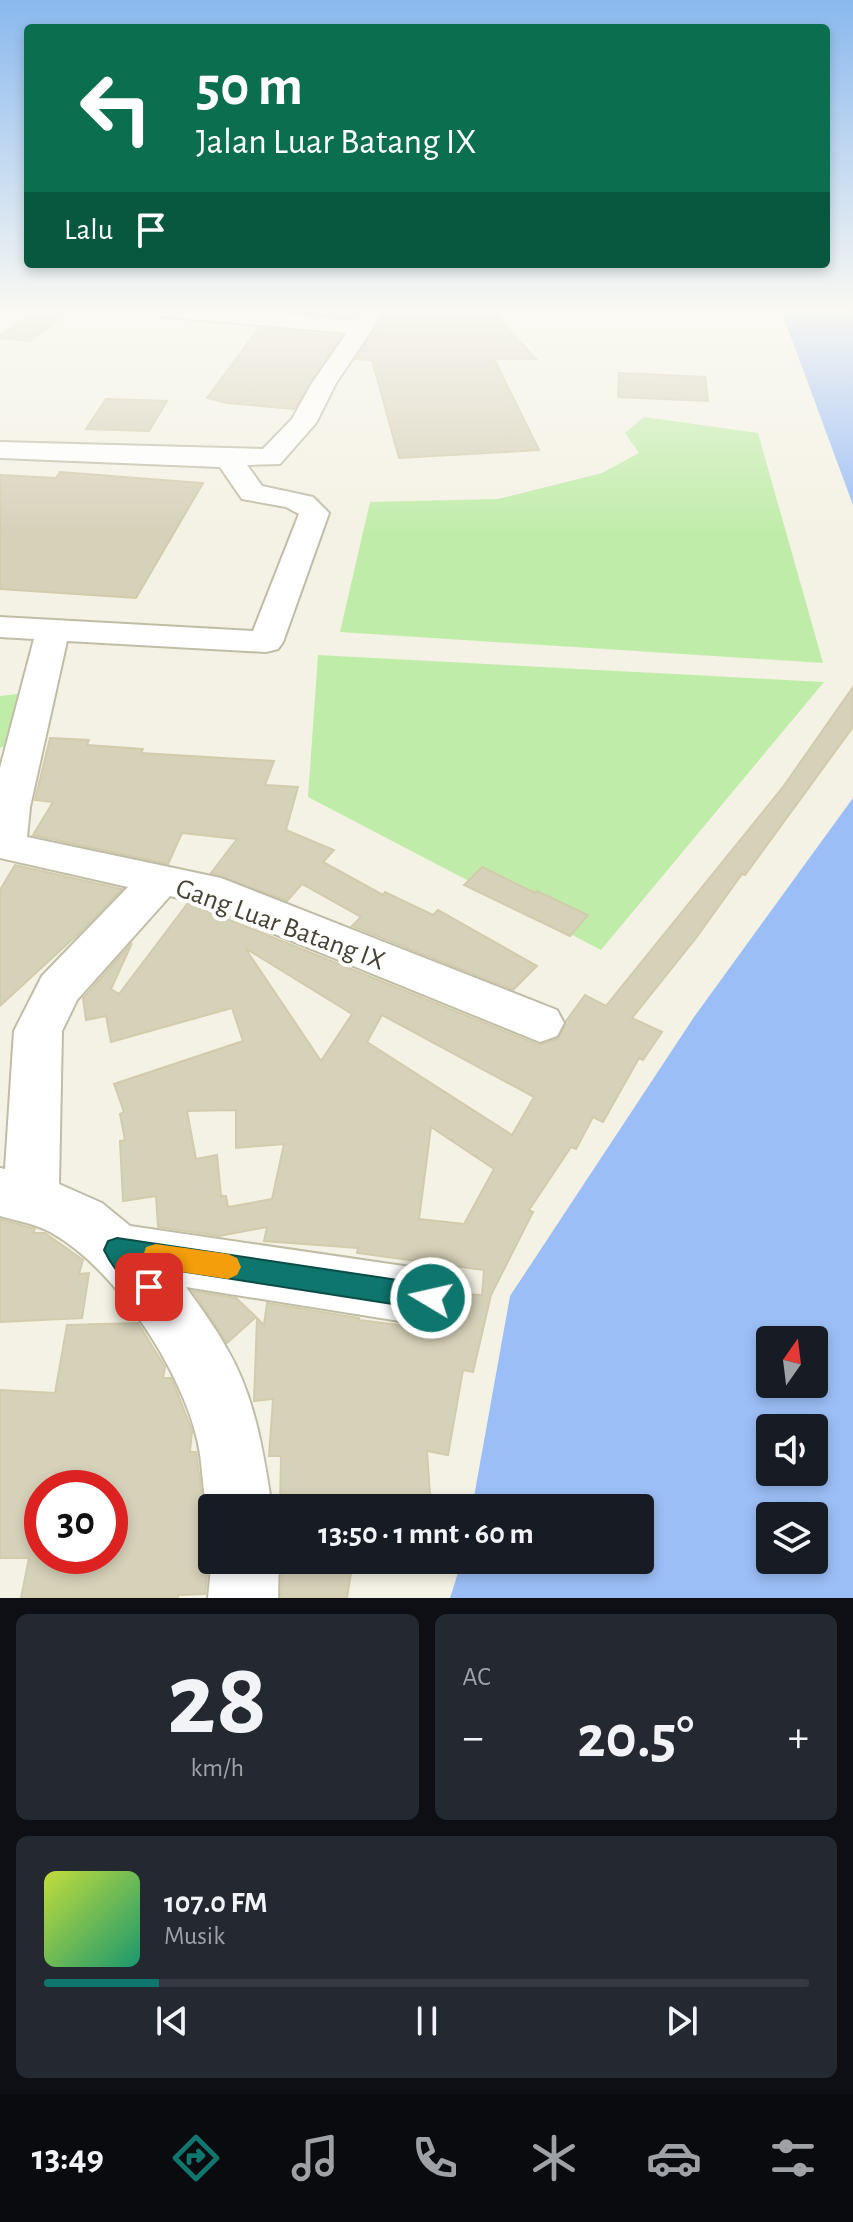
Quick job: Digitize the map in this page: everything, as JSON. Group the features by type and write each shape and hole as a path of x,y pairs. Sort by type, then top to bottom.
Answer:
{"street":[{"path":"190,458 219,453 270,458 303,423 323,385"},
{"path":"0,450 225,459 231,462 252,493 301,502 311,506 314,513 266,642 0,627"},
{"path":"53,630 10,807 6,841 10,847 25,852 160,880"},
{"name":"Gang Luar Batang IX","path":"16,1196 38,1031 59,989 160,880 206,889 540,1023"},
{"path":"16,1196 73,1215 117,1250 164,1305 207,1372 230,1441 237,1494"},
{"path":"117,1250 431,1298"},
{"path":"243,1598 244,1574"}],"green space":[{"path":"644,417 758,433 823,663 340,632 370,502 498,499 602,473 639,453 625,433"},
{"path":"318,655 824,682 601,950 308,797"},
{"path":"27,693 13,742 0,748 0,696"}],"water":[{"path":"809,385 853,385 853,505"},
{"path":"853,798 853,1598 450,1598 458,1574 654,1574 654,1494 475,1494 510,1296 694,1017"}],"building":[{"path":"217,385 310,385 294,409 227,403 207,398"},
{"path":"379,385 507,385 539,450 399,458"},
{"path":"619,385 706,385 708,401 618,397"},
{"path":"106,399 167,401 149,431 86,429"},
{"path":"60,472 203,483 136,598 0,589 0,475 56,478"},
{"path":"853,687 853,727 745,875 742,874 632,1018 662,1032 643,1060 639,1058 603,1122 593,1117 576,1149 571,1147 529,1210 533,1212 491,1295 473,1372 463,1370 448,1455 427,1451 430,1494 280,1494 281,1456 269,1456 273,1399 254,1401 257,1318 264,1325 267,1303 359,1320 432,1329 455,1319 462,1294 482,1295 484,1270 357,1253 358,1248 264,1241 267,1227 219,1236 158,1227 156,1196 123,1201 120,1141 125,1140 120,1114 124,1112 114,1084 243,1041 232,1008 111,1042 106,1016 86,1020 83,998 132,943 111,989 119,994 188,903 539,1045 558,1039 566,1021 585,995 606,1006 783,787","holes":["245,948 352,1014 321,1061","382,1015 534,1097 512,1135 367,1042","236,1110 236,1148 284,1144 272,1199 228,1207 226,1196 221,1196 217,1155 196,1159 187,1111","431,1127 494,1169 464,1224 419,1219"]},
{"path":"50,738 89,740 87,745 143,749 141,753 274,761 265,785 298,787 286,830 334,850 323,862 383,895 385,892 433,915 438,910 537,966 513,990 352,926 361,917 302,884 287,901 211,873 237,839 182,833 168,864 33,835 53,802 35,800"},
{"path":"15,865 122,889 0,1006 0,890"},
{"path":"482,867 588,915 570,936 464,885"},
{"path":"0,1219 35,1229 33,1233 45,1233 83,1260 79,1274 89,1273 82,1318 0,1322"},
{"path":"193,1291 236,1298 256,1317 227,1343"},
{"path":"138,1323 165,1367 163,1378 171,1378 192,1431 190,1452 196,1452 202,1494 198,1494 198,1574 207,1574 205,1594 178,1595 178,1598 21,1598 26,1574 128,1574 128,1470 24,1470 24,1558 0,1558 0,1390 55,1393 67,1325"},
{"path":"282,1574 351,1574 347,1598 281,1598"}],"slow traffic":[{"path":"156,1256 228,1267"}],"route":[{"path":"149,1287 117,1250 431,1298"}]}
